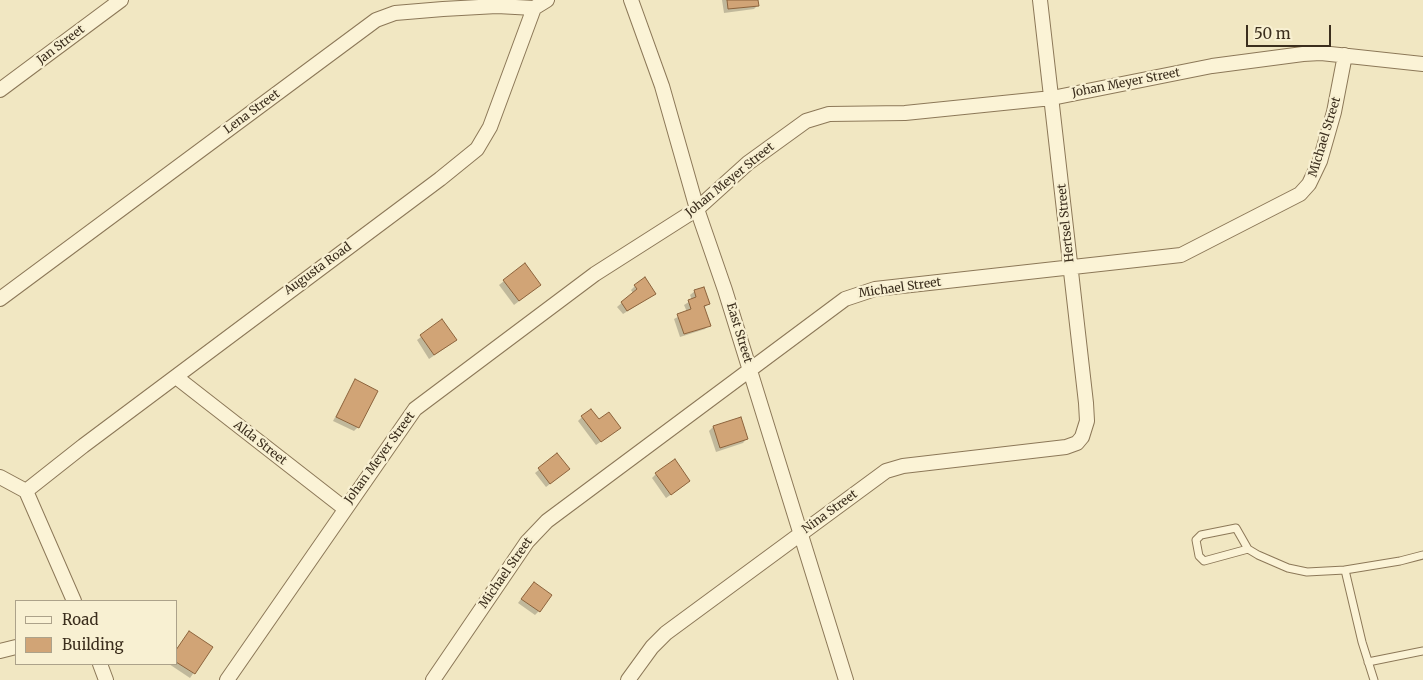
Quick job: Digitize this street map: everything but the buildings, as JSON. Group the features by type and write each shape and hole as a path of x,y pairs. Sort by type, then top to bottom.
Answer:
{"street":[{"name":"Jan Street","path":"0,90 121,0"},
{"path":"534,8 547,0"},
{"name":"East Street","path":"631,0 662,86 697,208 750,371 844,674"},
{"name":"Hertsel Street","path":"1040,0 1087,416 1085,431 1077,443"},
{"name":"Lena Street","path":"0,299 376,20 395,13 435,9 496,6 534,8"},
{"name":"Augusta Road","path":"26,491 477,149 490,127 534,8"},
{"name":"Johan Meyer Street","path":"227,680 344,508 415,409 595,274 697,208 748,163 806,121 818,115 905,113 1052,98 1228,63 1312,53 1423,64"},
{"name":"Michael Street","path":"433,680 527,542 538,530 845,299 859,293 1184,254 1300,194 1309,184 1320,161 1334,112 1345,55"},
{"name":"Alda Street","path":"176,377 344,508"},
{"name":"Nina Street","path":"628,680 652,647 666,633 881,474 896,466 1066,447 1077,443"},
{"path":"4,482 26,491 74,600"},
{"path":"0,651 15,647"},
{"path":"100,665 106,680"}],"lane":[{"path":"1248,550 1236,528 1201,535 1196,540 1199,556 1204,560 1248,550 1288,568 1307,572 1346,570 1400,561 1423,554"},
{"path":"1346,570 1374,680"},
{"path":"1368,662 1423,651"}]}
